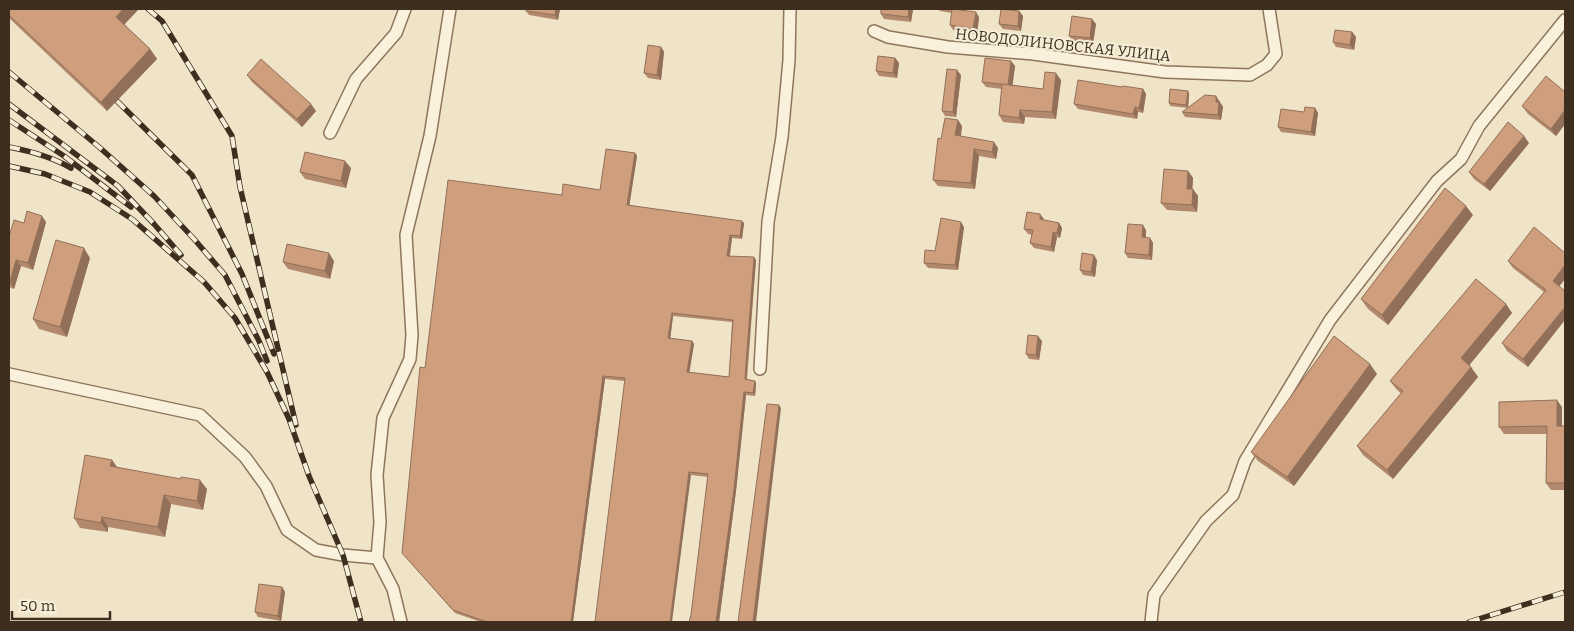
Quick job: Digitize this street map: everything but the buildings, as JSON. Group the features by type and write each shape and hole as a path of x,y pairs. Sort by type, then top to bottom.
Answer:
{"street":[{"path":"330,133 356,79 396,33 405,9"},
{"path":"401,622 394,589 377,558 380,522 378,475 383,418 410,359 412,335 406,235 430,136 450,9"},
{"path":"760,369 768,222 782,137 789,60 790,9"},
{"name":"НОВОДОЛИНОВСКАЯ УЛИЦА","path":"874,31 888,37 948,47 1033,54 1165,72 1250,75 1267,65 1276,54 1269,9"},
{"path":"1151,622 1154,595 1206,521 1233,495 1245,461 1330,320 1437,181 1461,159 1479,126 1565,20"},
{"path":"9,374 200,415 245,457 266,486 288,530 316,550 343,556 377,558"}],"railway":[{"path":"148,9 162,21 232,136 240,187 296,425"},
{"path":"9,72 154,196 194,239 225,275 259,341 267,361"},
{"path":"117,101 192,175 242,274 274,354"},
{"path":"9,104 118,186 181,255"},
{"path":"9,120 64,156 131,207"},
{"path":"9,147 41,155 71,168"},
{"path":"9,166 45,174 90,192 132,219 204,282 235,318 267,372 289,419 309,476 343,555 361,622"},
{"path":"1469,622 1565,592"}]}
